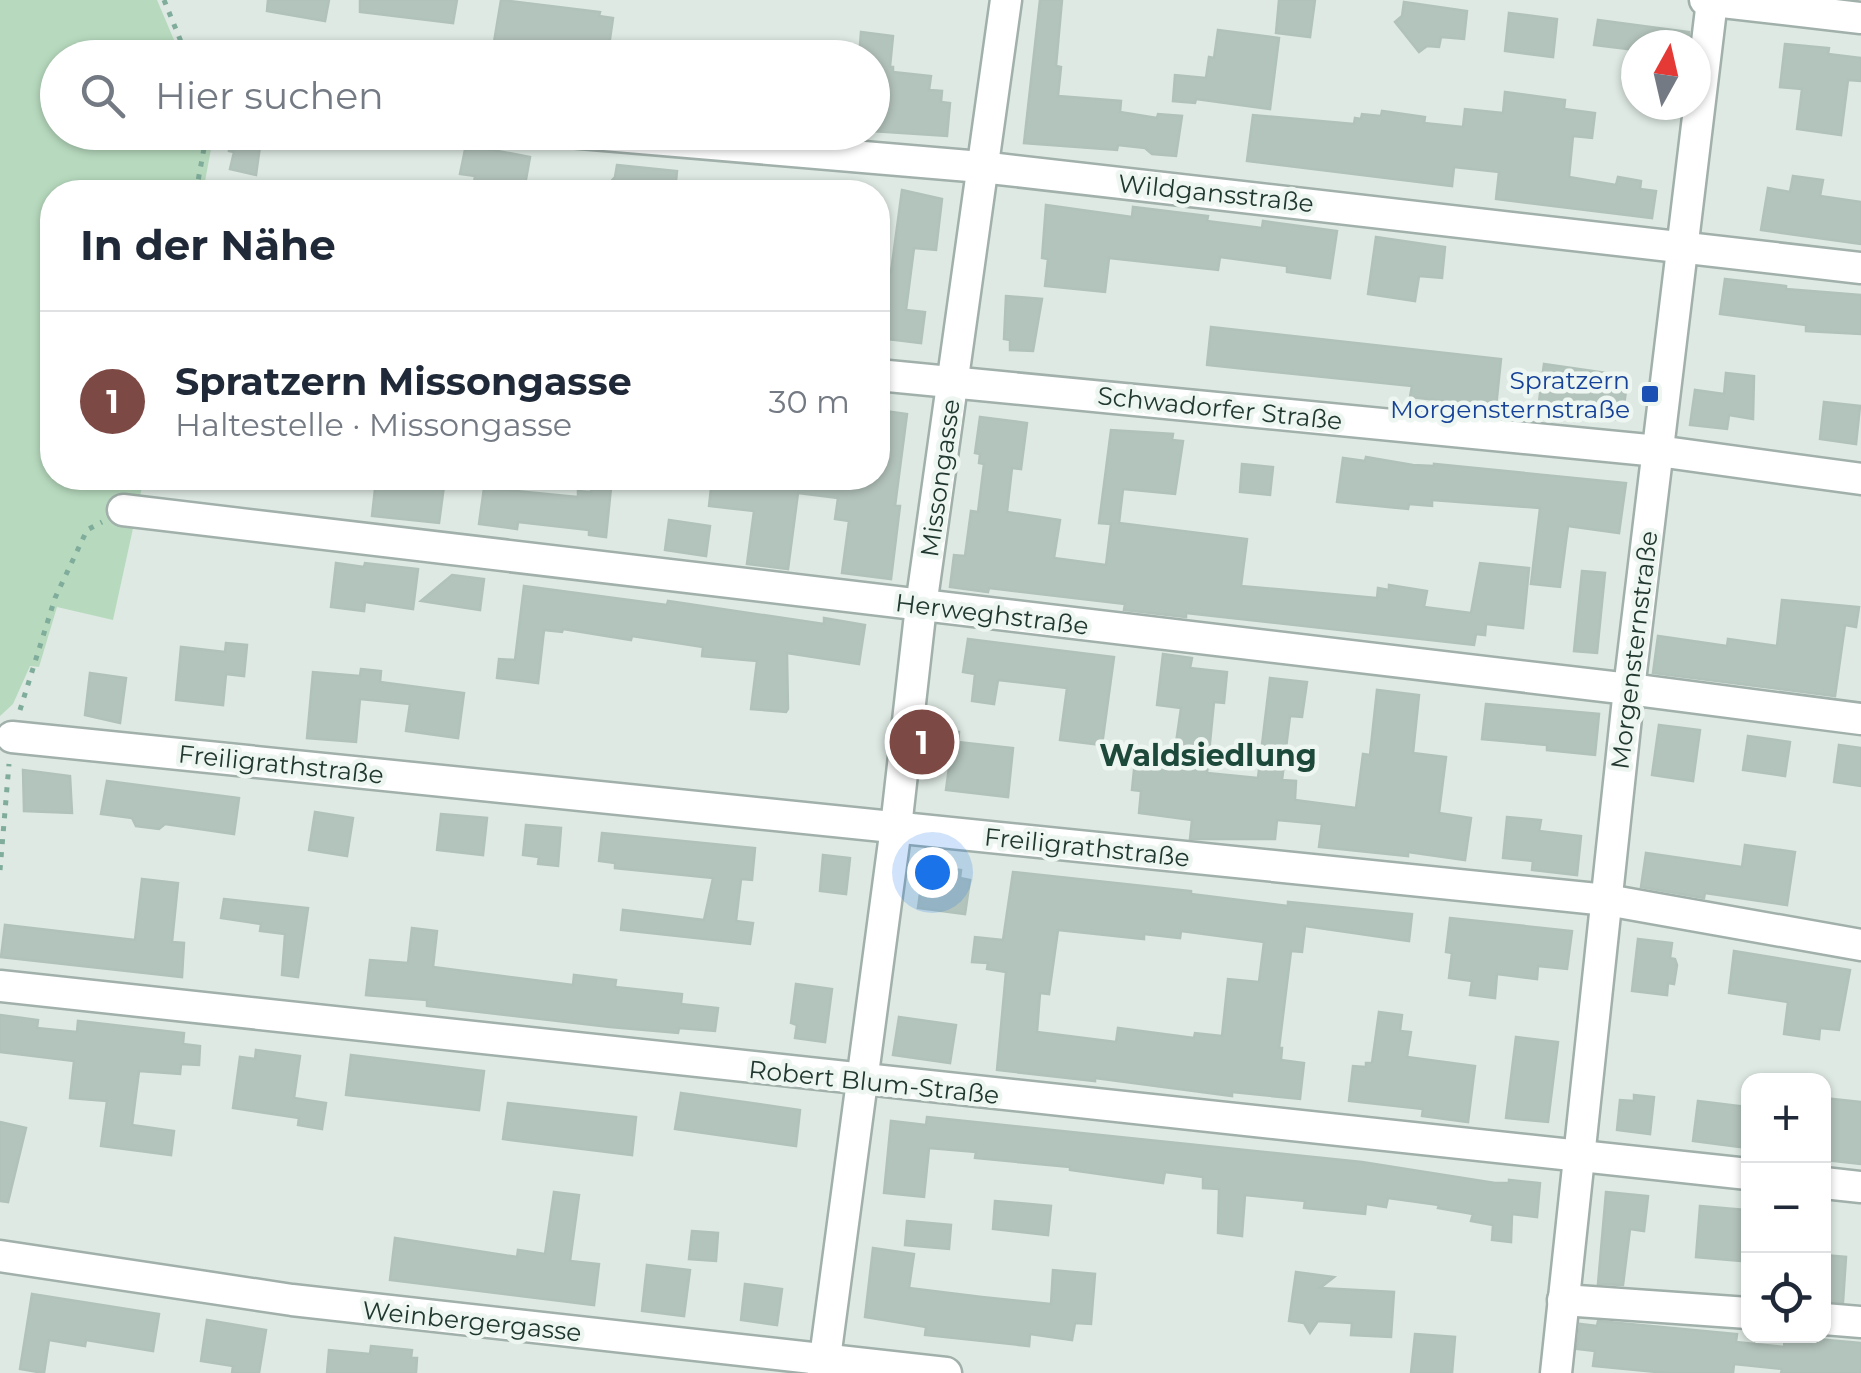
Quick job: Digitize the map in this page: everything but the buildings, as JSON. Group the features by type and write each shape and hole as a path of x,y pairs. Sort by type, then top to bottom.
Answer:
{"street":[{"name":"Missongasse","path":"824,1367 896,827 921,606 1006,0"},
{"path":"1709,0 1861,18"},
{"name":"Morgensternstraße","path":"1556,1373 1629,689 1709,0"},
{"name":"Wildgansstraße","path":"781,150 981,167 1861,268"},
{"name":"Schwadorfer Straße","path":"890,376 1658,451 1861,480"},
{"name":"Herweghstraße","path":"123,510 1861,720"},
{"name":"Freiligrathstraße","path":"12,737 1607,900 1861,945"},
{"name":"Robert Blum-Straße","path":"0,986 1741,1173"},
{"path":"1831,1184 1861,1187"},
{"name":"Weinbergergasse","path":"0,1256 292,1300 824,1367 946,1373"},
{"path":"1563,1300 1741,1313"},
{"path":"1831,1320 1861,1322"}],"path":[{"path":"164,0 180,40"},
{"path":"198,180 204,150"},
{"path":"0,870 12,737 55,598 87,530 123,510"}],"green space":[{"path":"0,0 157,0 174,40 40,40 40,150 211,150 205,180 40,180 40,490 141,490 113,620 57,607 39,667 30,666 13,704 0,716"}],"place":[{"name":"Spratzern Morgensternstraße","path":"1650,394"},
{"name":"Spratzern Missongasse","path":"922,742"}],"district":[{"name":"Waldsiedlung","path":"1208,755"}]}
